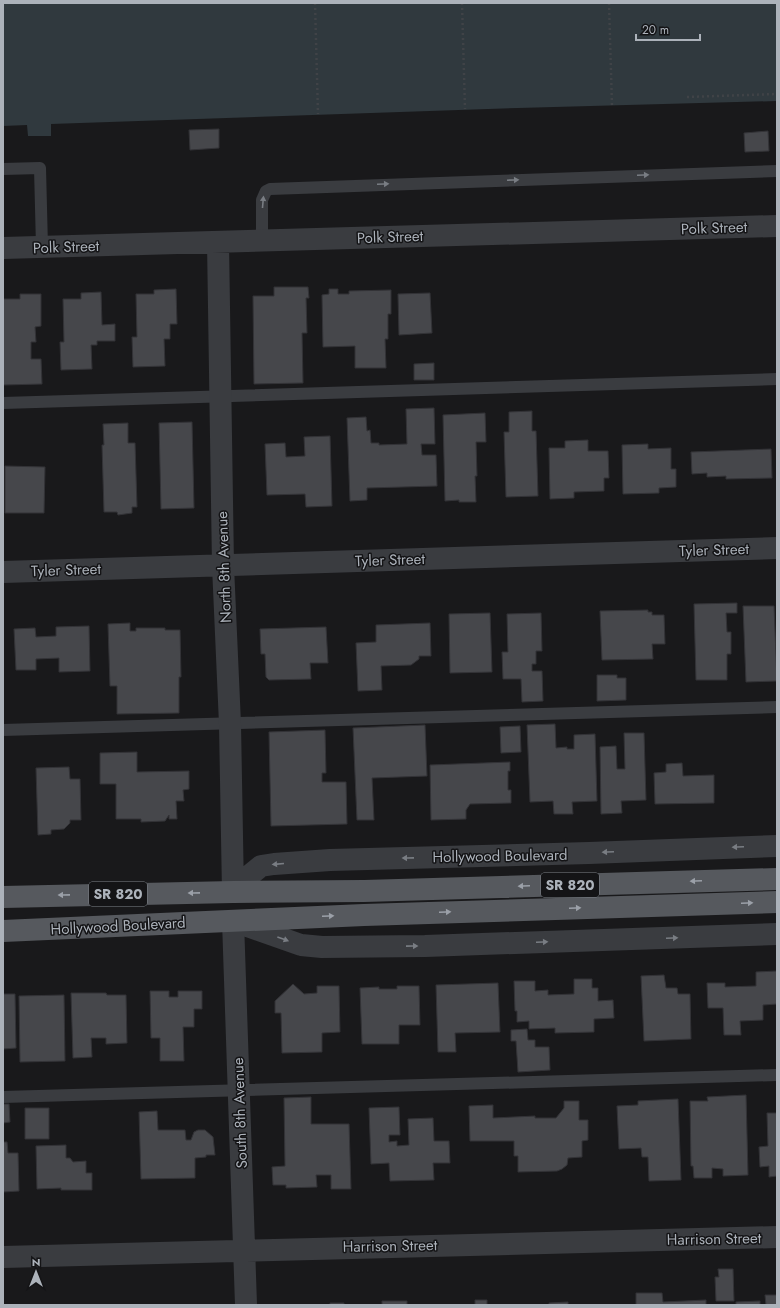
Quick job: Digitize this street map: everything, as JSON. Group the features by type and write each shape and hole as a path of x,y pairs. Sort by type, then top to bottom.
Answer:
{"main road":[{"name":"Hollywood Boulevard","path":"3,897 364,891 777,879"},
{"name":"Hollywood Boulevard","path":"3,931 364,915 777,902"}],"street":[{"name":"Polk Street","path":"3,248 777,226"},
{"name":"North 8th Avenue","path":"218,242 223,566 230,724 233,892"},
{"name":"Tyler Street","path":"3,572 777,548"},
{"name":"Hollywood Boulevard","path":"233,892 250,874 261,866 274,864 337,860 777,846"},
{"name":"Hollywood Boulevard","path":"234,921 301,945 322,947 432,946 777,934"},
{"name":"South 8th Avenue","path":"234,921 246,1305"},
{"name":"Harrison Street","path":"3,1257 777,1237"}],"lane":[{"path":"3,169 40,168 42,247"},
{"path":"262,241 262,200 266,191 270,189 777,171"},
{"path":"3,403 777,379"},
{"path":"3,730 777,708"},
{"path":"3,1097 777,1075"}],"path":[{"path":"314,3 318,114"},
{"path":"462,3 465,109"},
{"path":"609,3 612,106"},
{"path":"687,97 777,94"}],"shaded area":[{"path":"3,3 777,3 777,101 518,108 51,124 51,136 28,136 27,125 3,126"}],"building":[{"path":"219,129 219,148 190,150 189,130"},
{"path":"768,131 769,151 745,152 744,133"},
{"path":"274,287 308,287 309,298 306,298 307,333 302,333 303,383 254,384 253,296 274,296"},
{"path":"176,289 177,324 170,324 170,339 164,339 165,366 133,367 132,337 137,337 136,294 154,294 154,290"},
{"path":"329,289 338,289 338,294 349,294 349,291 391,290 391,314 388,314 388,339 385,339 386,368 355,368 355,346 323,347 322,295 329,294"},
{"path":"101,292 102,325 115,324 115,341 97,341 97,345 91,345 92,369 61,370 60,342 64,342 63,299 81,299 81,293"},
{"path":"430,293 432,333 399,335 398,294"},
{"path":"20,294 41,294 41,326 35,327 36,342 31,342 31,359 41,359 42,384 3,385 3,299 20,299"},
{"path":"434,363 434,380 414,380 414,364"},
{"path":"434,408 435,444 421,444 422,455 436,455 437,486 367,488 367,500 350,501 347,418 366,417 367,431 370,430 371,443 379,443 379,445 407,444 406,409"},
{"path":"532,411 532,431 536,431 538,496 506,497 504,432 509,432 509,412"},
{"path":"485,413 486,442 476,442 476,502 459,502 459,500 445,501 443,415"},
{"path":"192,422 194,508 161,509 159,423"},
{"path":"128,423 128,443 135,443 137,507 132,507 132,513 118,515 117,512 104,512 102,445 104,445 103,424"},
{"path":"330,436 332,506 306,507 305,494 267,495 265,444 285,443 286,457 305,456 304,437"},
{"path":"588,440 588,451 608,451 609,478 604,478 604,491 574,492 574,498 550,499 549,448 565,448 565,441"},
{"path":"648,444 648,449 671,448 671,469 676,469 676,487 659,488 659,493 623,494 622,445"},
{"path":"771,449 772,478 726,479 726,476 707,477 707,473 692,474 691,452"},
{"path":"5,466 45,467 44,513 5,513"},
{"path":"737,603 737,613 726,613 727,632 731,632 731,654 727,654 727,680 696,680 694,604"},
{"path":"743,606 774,606 777,681 746,682"},
{"path":"648,610 648,612 652,612 652,615 664,615 665,644 652,644 653,659 602,660 600,611"},
{"path":"490,613 492,672 450,673 449,614"},
{"path":"541,613 542,651 536,651 536,664 532,664 532,671 542,671 543,701 522,702 521,679 503,679 502,652 508,652 507,614"},
{"path":"130,623 130,631 136,631 136,628 165,628 165,630 180,630 181,677 179,677 179,713 117,714 117,686 110,686 108,624"},
{"path":"430,623 431,656 419,656 419,659 411,665 381,666 382,690 358,691 356,643 376,642 376,625"},
{"path":"89,626 90,671 59,672 59,658 36,659 36,670 16,670 14,629 35,628 36,637 56,636 56,627"},
{"path":"326,627 328,663 310,663 311,679 269,680 266,677 265,654 261,654 260,629"},
{"path":"597,675 617,675 617,678 626,678 626,700 597,701"},
{"path":"555,724 556,748 567,747 567,749 574,749 574,735 595,734 597,801 572,802 573,814 554,814 553,801 530,802 527,725"},
{"path":"425,725 427,776 372,778 374,820 357,820 353,728"},
{"path":"520,726 521,752 501,753 500,727"},
{"path":"325,730 326,773 322,773 322,782 346,782 347,824 271,826 269,732"},
{"path":"624,733 644,733 646,800 621,801 622,813 601,814 600,747 616,746 617,769 625,769"},
{"path":"137,752 137,772 189,771 189,789 183,790 184,801 176,801 177,819 169,819 169,815 165,821 141,822 141,819 116,819 116,784 100,784 100,753"},
{"path":"510,762 510,771 508,771 508,790 511,790 511,803 470,804 466,810 466,819 431,820 430,765"},
{"path":"682,763 683,776 714,775 714,803 655,804 654,773 666,772 666,764"},
{"path":"69,767 70,779 80,779 81,820 70,820 70,823 64,829 51,830 51,834 38,835 36,768"},
{"path":"777,971 777,1004 763,1005 763,1020 740,1021 741,1035 724,1035 723,1008 708,1008 707,983 725,983 725,987 756,986 756,972"},
{"path":"664,975 666,988 677,988 678,994 690,994 691,1039 644,1041 641,976"},
{"path":"574,979 592,979 592,988 598,988 598,1001 613,1000 614,1018 594,1019 594,1032 555,1033 555,1028 529,1029 529,1021 517,1022 514,981 535,981 535,991 548,990 548,995 574,994"},
{"path":"498,983 500,1032 455,1033 456,1052 438,1052 436,985"},
{"path":"293,984 304,994 317,993 317,986 339,986 340,1032 322,1033 322,1052 282,1053 281,1013 275,1013 275,1001"},
{"path":"397,986 419,986 420,1025 399,1025 399,1044 362,1044 360,988 379,987 379,989 397,989"},
{"path":"150,991 169,991 169,997 178,997 178,991 202,991 202,1009 194,1009 194,1027 183,1027 184,1061 160,1061 160,1038 151,1038"},
{"path":"71,993 106,993 107,995 126,995 127,1043 106,1044 106,1038 91,1038 92,1057 73,1058"},
{"path":"3,994 15,994 16,1048 3,1049"},
{"path":"64,995 65,1061 20,1062 19,996"},
{"path":"527,1029 528,1040 535,1040 535,1047 549,1047 550,1070 518,1072 516,1041 511,1041 511,1030"},
{"path":"746,1095 748,1175 723,1176 723,1169 712,1168 712,1178 694,1178 693,1166 691,1166 690,1101 708,1101 707,1097"},
{"path":"311,1097 311,1124 349,1124 351,1189 331,1189 331,1175 316,1175 317,1187 286,1188 286,1185 273,1185 272,1167 285,1166 284,1098"},
{"path":"678,1099 681,1180 649,1181 648,1157 642,1157 641,1148 619,1149 617,1106 638,1105 638,1101"},
{"path":"564,1101 579,1101 579,1120 588,1120 588,1140 582,1141 582,1157 568,1158 567,1165 562,1169 557,1171 518,1172 518,1156 514,1156 514,1141 470,1141 469,1106 493,1105 493,1118 535,1116 535,1118 556,1118 564,1108"},
{"path":"3,1104 9,1104 10,1122 3,1123"},
{"path":"399,1107 400,1135 389,1135 389,1142 397,1141 397,1146 409,1145 408,1119 433,1118 434,1141 449,1141 450,1163 433,1163 434,1180 390,1181 389,1163 371,1164 369,1108"},
{"path":"25,1108 49,1108 49,1139 25,1139"},
{"path":"157,1111 158,1130 185,1130 186,1140 191,1140 194,1132 198,1130 205,1130 213,1137 215,1155 206,1155 206,1157 195,1158 195,1178 141,1179 139,1112"},
{"path":"767,1113 777,1113 777,1176 769,1177 769,1166 760,1167 759,1147 768,1146"},
{"path":"3,1142 7,1142 8,1153 18,1153 19,1191 3,1192"},
{"path":"66,1145 66,1158 70,1158 73,1162 86,1161 86,1173 92,1173 92,1190 61,1190 61,1188 37,1189 36,1146"},
{"path":"718,1269 733,1269 734,1301 716,1301 715,1277 719,1277"},
{"path":"636,1293 662,1293 663,1302 706,1300 706,1305 636,1305"},
{"path":"765,1295 777,1295 777,1305 766,1305"},
{"path":"475,1300 487,1300 487,1305 475,1305"},
{"path":"382,1301 407,1301 407,1305 382,1305"},
{"path":"760,1301 760,1305 736,1305 736,1302"},
{"path":"568,1302 568,1305 549,1305 549,1303"},
{"path":"330,1303 344,1303 344,1305 330,1305"}]}
